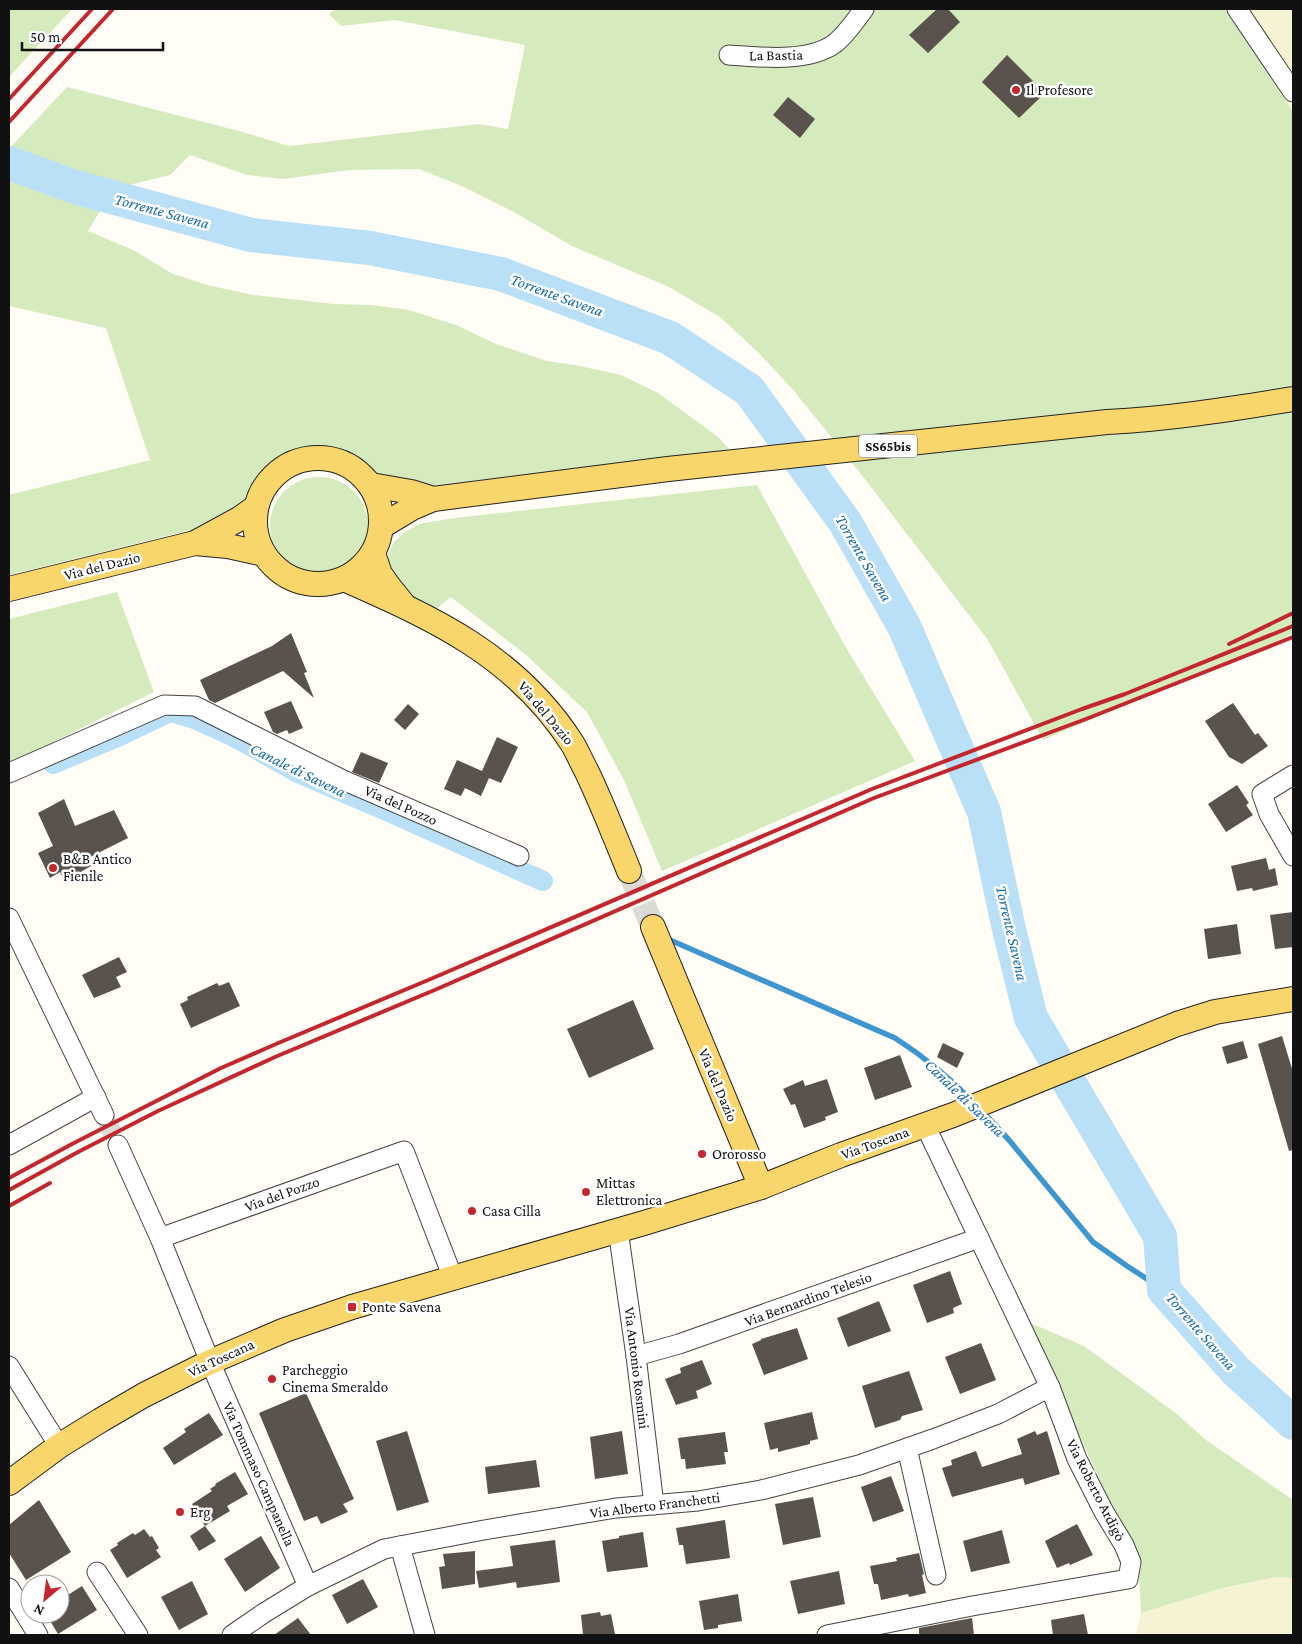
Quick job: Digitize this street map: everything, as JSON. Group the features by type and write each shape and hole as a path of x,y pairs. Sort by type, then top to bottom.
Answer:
{"main road":[{"name":"SS65bis","path":"382,526 412,508 433,499 668,470 1107,422 1154,420 1204,414 1293,399"},
{"path":"324,457 342,462 358,471 371,485 380,505 382,526 379,540 373,553 361,568 344,579 330,583 314,584 300,582 274,566 264,554 257,540 254,524 256,507 262,490 273,475 288,464 306,458 324,457"},
{"name":"SS65bis","path":"371,485 411,492 433,499"},
{"name":"Via del Dazio","path":"9,589 195,542 239,519 256,507"},
{"name":"Via del Dazio","path":"195,542 228,546 264,554"},
{"name":"Via del Dazio","path":"373,553 380,574 404,605"},
{"name":"Via del Dazio","path":"344,579 404,605 449,629 481,649 534,694 572,743 594,786 629,871"},
{"name":"Via del Dazio","path":"653,927 761,1187"},
{"name":"Via Toscana","path":"9,1483 59,1446 136,1400 210,1362 285,1330 352,1307 761,1187 841,1155 953,1115 1177,1024 1215,1012 1293,999"}],"street":[{"name":"La Bastia","path":"728,55 764,57 808,55 820,52 835,43 864,9"},
{"path":"1237,9 1293,92"},
{"name":"Via del Pozzo","path":"9,773 164,705 195,706 343,780 519,856"},
{"path":"1293,775 1262,794 1268,814 1293,856"},
{"path":"9,918 104,1116"},
{"path":"9,1146 96,1096"},
{"name":"Via Roberto Ardigò","path":"827,1635 972,1606 1128,1579 1131,1562 1124,1545 1104,1512 1077,1459 1050,1387 924,1125"},
{"path":"118,1145 160,1238 210,1362"},
{"name":"Via del Pozzo","path":"160,1238 404,1151 454,1278"},
{"name":"Via Antonio Rosmini","path":"618,1230 654,1505"},
{"name":"Via Bernardino Telesio","path":"636,1356 679,1344 978,1238"},
{"name":"Via Tommaso Campanella","path":"210,1362 308,1586"},
{"path":"9,1366 59,1446"},
{"name":"Via Alberto Franchetti","path":"232,1635 308,1586 384,1549 616,1508 698,1502 761,1490 859,1465 907,1448 998,1414 1050,1387"},
{"path":"907,1448 936,1576"},
{"path":"400,1546 425,1635"},
{"path":"97,1572 138,1635"},
{"path":"9,1588 38,1635"}],"shaded area":[{"path":"1225,9 1293,9 1293,112"},
{"path":"1276,1577 1293,1578 1293,1635 1136,1635 1141,1613 1222,1588"}],"green space":[{"path":"9,9 72,9 9,77"},
{"path":"335,9 1225,9 1293,112 1293,634 1043,740 988,640 861,474 794,391 759,353 720,317 669,287 572,246 514,212 464,187 419,169 349,170 283,179 247,175 190,155 170,175 129,185 100,211 88,231 133,250 171,273 207,285 253,295 409,310 456,325 496,344 547,361 621,375 658,393 718,437 729,449 421,487 377,476 347,456 326,451 306,451 286,457 268,469 239,506 215,524 9,575 9,495 150,460 106,328 9,306 9,149 67,87 239,131 289,146 479,124 508,129 525,45 395,20 341,26 329,14"},
{"path":"319,477 338,480 354,491 365,507 368,526 365,545 354,561 338,572 319,575 300,572 284,561 273,545 270,526 273,507 284,491 300,480"},
{"path":"757,485 845,646 915,761 662,871 624,780 587,712 525,654 451,597 432,610 396,588 386,565 389,552 394,542 405,532 419,524 454,518"},
{"path":"117,592 154,692 9,764 9,619"},
{"path":"1028,1322 1084,1346 1177,1414 1206,1440 1293,1500 1293,1578 1276,1577 1222,1588 1141,1613 1139,1573 1122,1529"}],"building":[{"path":"937,9 948,9 960,22 928,53 909,35"},
{"name":"Il Profesore","path":"1007,55 1045,93 1019,118 982,82"},
{"path":"788,97 815,119 800,138 773,115"},
{"path":"291,633 307,672 304,673 314,698 283,671 215,703 209,700 200,680 272,646"},
{"path":"291,701 303,728 289,734 287,730 277,734 273,732 264,712"},
{"path":"1233,703 1255,735 1258,733 1268,746 1242,764 1229,757 1205,721"},
{"path":"408,704 419,714 405,730 394,720"},
{"path":"497,737 518,747 501,783 489,778 481,796 465,788 461,796 444,789 457,760 482,771"},
{"path":"361,752 388,763 379,783 352,772"},
{"path":"1237,785 1249,803 1246,805 1253,815 1226,832 1208,804"},
{"path":"64,799 75,826 114,810 128,838 88,858 91,866 77,874 76,872 63,878 60,872 50,878 38,853 53,846 38,813"},
{"path":"1266,858 1269,870 1275,868 1278,885 1253,891 1252,888 1237,891 1231,866"},
{"path":"1293,912 1293,947 1275,949 1270,915"},
{"path":"1237,924 1241,954 1208,959 1204,929"},
{"path":"119,957 127,972 116,977 121,987 94,998 82,975"},
{"path":"229,982 240,1006 191,1028 180,1004 188,1000 187,997 217,983 219,986"},
{"path":"633,1000 654,1049 589,1078 567,1029"},
{"path":"1282,1036 1293,1072 1293,1150 1289,1151 1258,1044"},
{"path":"1243,1041 1248,1058 1227,1064 1222,1047"},
{"path":"943,1043 964,1053 957,1068 937,1057"},
{"path":"900,1055 912,1087 875,1100 864,1068"},
{"path":"827,1079 838,1112 825,1117 826,1120 804,1128 795,1104 791,1105 783,1089 803,1080 805,1086"},
{"path":"950,1271 962,1304 953,1308 954,1313 927,1323 913,1285"},
{"path":"879,1301 891,1331 848,1347 837,1318"},
{"path":"797,1328 808,1359 764,1375 752,1344 761,1339"},
{"path":"981,1343 996,1380 960,1394 945,1357"},
{"path":"702,1360 712,1384 696,1391 698,1398 676,1405 665,1379 681,1373 680,1368"},
{"path":"909,1371 923,1410 902,1416 900,1420 875,1428 862,1386"},
{"path":"306,1393 354,1499 343,1504 348,1512 321,1524 317,1516 304,1521 259,1413"},
{"path":"812,1412 818,1439 810,1441 810,1444 778,1452 778,1448 770,1450 764,1423"},
{"path":"209,1413 223,1435 174,1465 163,1448 186,1432 184,1429"},
{"path":"407,1431 429,1502 397,1511 376,1441"},
{"path":"622,1431 628,1474 595,1479 590,1437"},
{"path":"1035,1431 1037,1435 1047,1431 1060,1474 1025,1485 1023,1478 952,1497 942,1468 952,1465 951,1460 976,1451 982,1467 1022,1454 1017,1439"},
{"path":"725,1432 728,1452 724,1452 726,1464 686,1469 685,1459 681,1459 678,1438"},
{"path":"536,1460 540,1487 488,1494 485,1467"},
{"path":"235,1472 248,1494 227,1506 230,1511 205,1526 192,1504 212,1491 210,1489 215,1484"},
{"path":"891,1476 904,1511 873,1522 861,1487"},
{"path":"813,1497 821,1537 783,1545 775,1504"},
{"path":"39,1500 71,1552 36,1574 22,1574 9,1553 9,1525"},
{"path":"725,1520 730,1558 686,1564 683,1545 679,1545 676,1528"},
{"path":"1077,1524 1093,1555 1070,1565 1069,1563 1057,1568 1045,1541"},
{"path":"205,1526 216,1541 199,1551 190,1536"},
{"path":"144,1529 150,1537 152,1536 159,1548 156,1550 161,1557 127,1578 110,1550 133,1533 135,1535"},
{"path":"1002,1530 1010,1563 971,1572 963,1541"},
{"path":"643,1532 648,1567 607,1572 602,1541"},
{"path":"261,1536 280,1568 245,1592 224,1559"},
{"path":"555,1540 560,1582 517,1588 516,1582 479,1588 476,1571 513,1566 510,1546"},
{"path":"475,1551 475,1584 442,1589 439,1567 445,1566 443,1554"},
{"path":"919,1553 926,1593 909,1597 908,1594 881,1600 878,1584 874,1584 870,1566 897,1561 896,1558"},
{"path":"839,1571 845,1604 798,1614 790,1581"},
{"path":"363,1579 378,1607 347,1624 332,1595"},
{"path":"192,1581 208,1614 179,1630 161,1597"},
{"path":"82,1586 97,1610 58,1634 52,1624 70,1624 70,1594"},
{"path":"738,1594 742,1621 718,1625 718,1628 704,1630 699,1601"},
{"path":"600,1612 601,1616 611,1614 615,1634 583,1635 581,1615"},
{"path":"1084,1614 1088,1635 1053,1635 1051,1620"},
{"path":"298,1618 311,1635 274,1635"},
{"path":"972,1618 974,1635 919,1635 919,1628"}],"waterway":[{"name":"Torrente Savena","path":"9,163 75,187 251,235 370,248 501,274 670,338 749,390 845,522 904,626 984,812 1008,925 1031,1018 1160,1236 1164,1290 1235,1370 1293,1423"},
{"name":"Canale di Savena","path":"53,764 120,736 170,712 194,719 234,737 298,773 543,881"},
{"name":"Canale di Savena","path":"670,940 895,1038 935,1067 972,1101"},
{"name":"Canale di Savena","path":"980,1109 1009,1140 1093,1242 1164,1290"}],"tunnel":[{"path":"629,871 653,927"},
{"path":"104,1115 118,1145"}],"railway":[{"path":"9,99 92,9"},
{"path":"9,122 113,9"},
{"path":"1229,644 1293,613"},
{"path":"9,1178 221,1068 276,1044 872,789 1125,694 1293,626"},
{"path":"9,1190 158,1111 275,1057 437,989 874,798 1086,719 1293,637"},
{"path":"9,1206 50,1183"}],"place":[{"name":"Il Profesore","path":"1016,90"},
{"name":"B&B Antico Fienile","path":"53,868"},
{"name":"Ororosso","path":"702,1154"},
{"name":"Mittas Elettronica","path":"586,1192"},
{"name":"Casa Cilla","path":"472,1211"},
{"name":"Ponte Savena","path":"352,1307"},
{"name":"Parcheggio Cinema Smeraldo","path":"272,1379"},
{"name":"Erg","path":"180,1512"}]}
